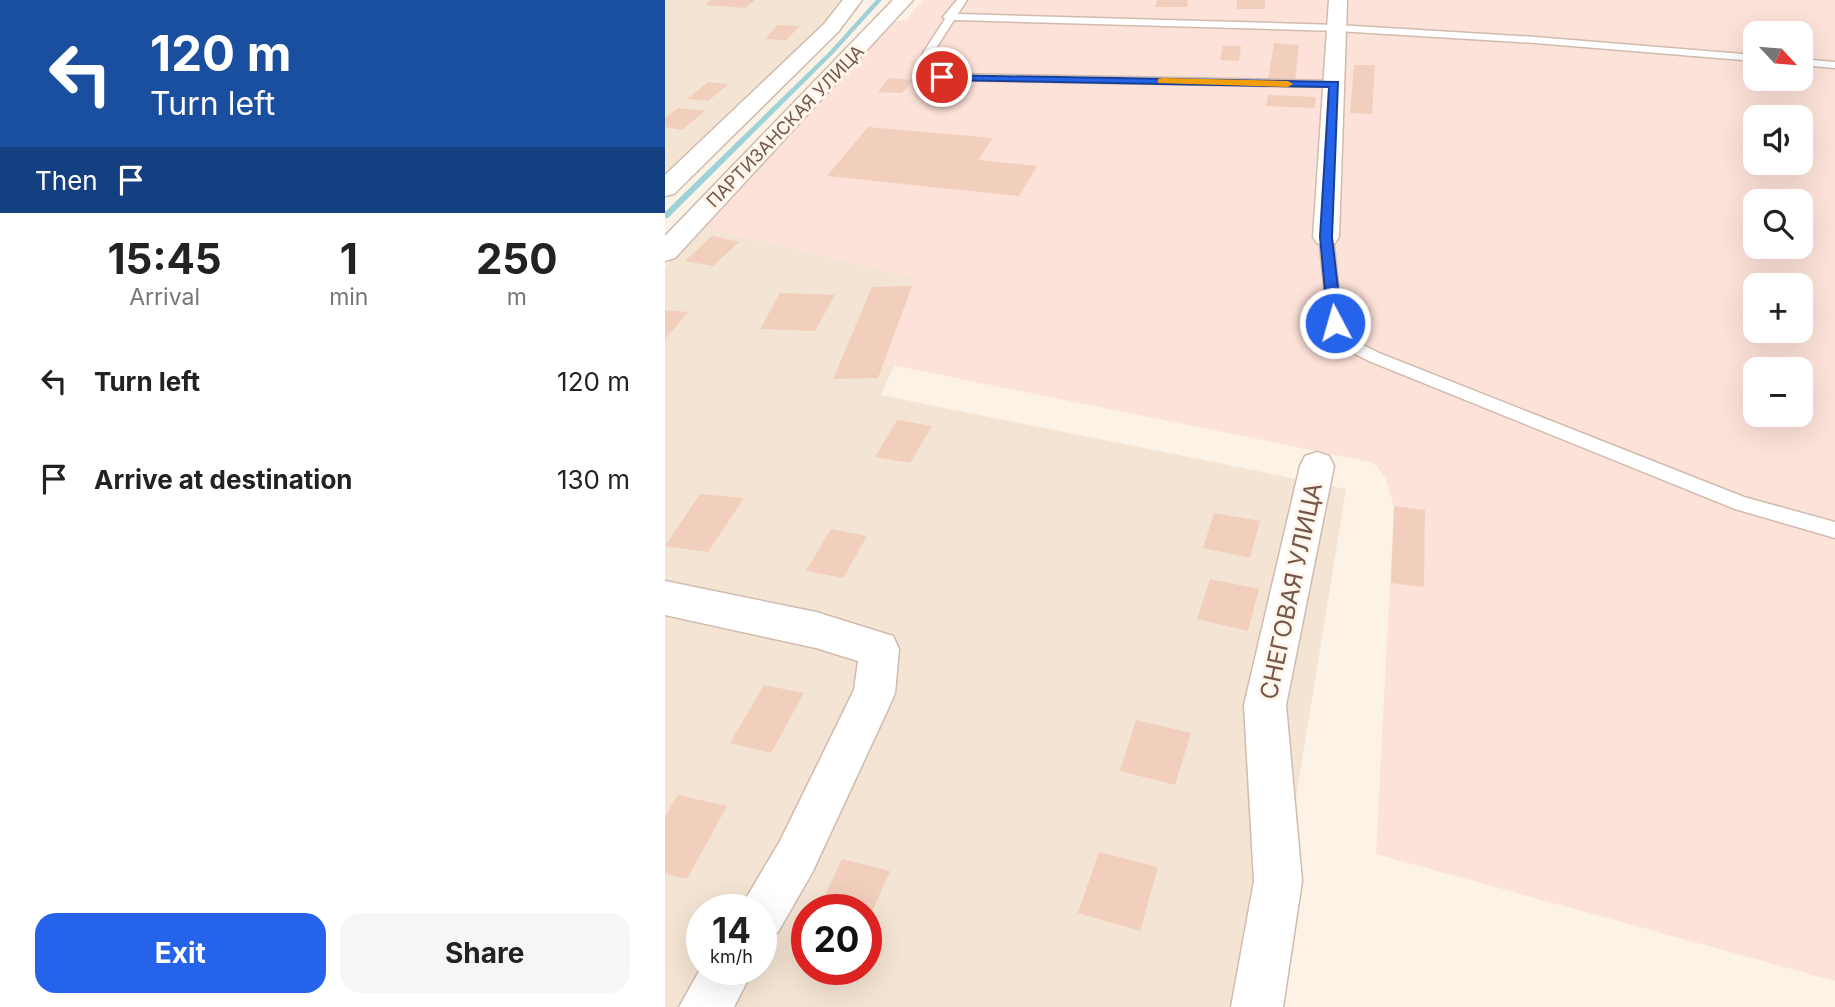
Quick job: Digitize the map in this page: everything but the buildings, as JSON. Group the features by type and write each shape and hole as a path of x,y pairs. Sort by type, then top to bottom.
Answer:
{"street":[{"name":"ПАРТИЗАНСКАЯ УЛИЦА","path":"665,189 831,28 853,0"},
{"name":"ПАРТИЗАНСКАЯ УЛИЦА","path":"665,252 904,0"},
{"path":"1326,237 1338,0"},
{"name":"СНЕГОВАЯ УЛИЦА","path":"1257,1007 1279,881 1265,705 1317,466"},
{"path":"665,598 816,630 879,649 874,693 796,857 774,894"},
{"path":"705,1007 719,985"}],"lane":[{"path":"962,0 928,53 923,69 942,77 1335,85"},
{"path":"949,17 1338,28 1535,40 1743,57"},
{"path":"1813,63 1835,65"},
{"path":"1326,237 1335,323 1346,342 1374,357 1741,504 1835,530"}],"shaded area":[{"path":"665,0 845,0 803,47 665,177"},
{"path":"923,0 1835,0 1835,981 1376,854 1394,507 1386,479 1377,466 1370,462 883,363 913,277 703,228 893,22 906,20"},
{"path":"703,228 934,273 881,395 1346,489 1293,816 1245,1007 665,1007 665,267"}],"waterway":[{"path":"665,216 831,53 879,0"}],"slow traffic":[{"path":"1162,81 1288,84"}],"route":[{"path":"942,77 1335,85 1326,237 1335,323"}]}
